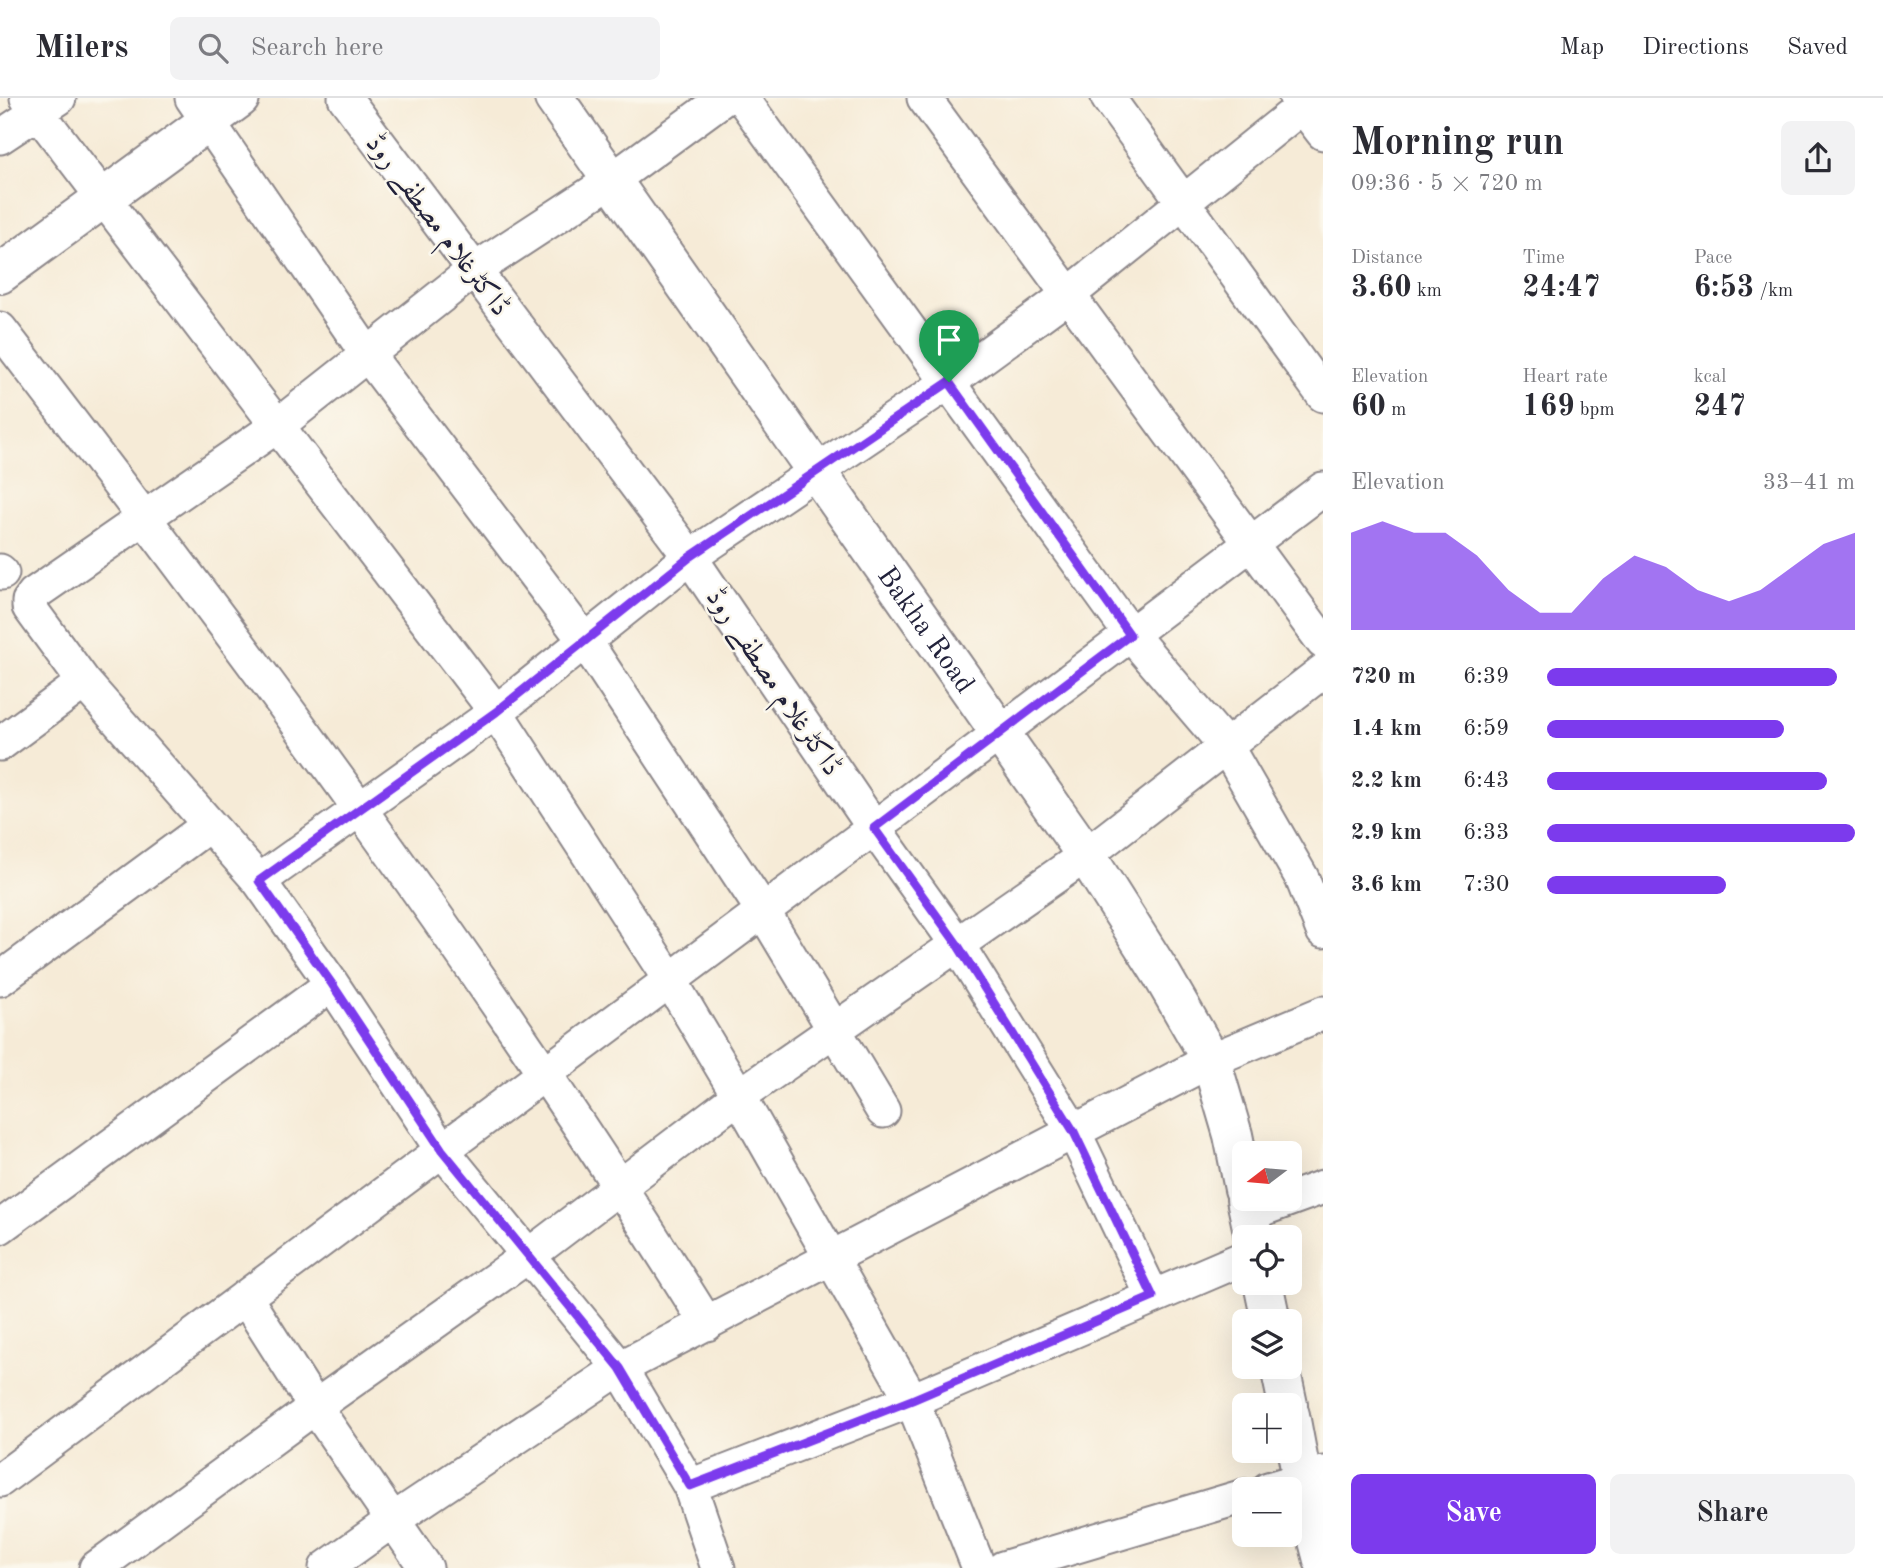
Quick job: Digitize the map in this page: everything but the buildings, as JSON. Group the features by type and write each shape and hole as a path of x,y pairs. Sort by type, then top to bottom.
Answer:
{"street":[{"path":"0,274 102,199 200,109 240,98"},
{"name":"ڈاکٹرغلام مصطفے روڈ","path":"345,98 690,557 874,828 957,944 1074,1132 1153,1297"},
{"name":"Bakha Road","path":"554,98 1086,855 1162,975 1211,1060 1234,1141"},
{"path":"718,1568 690,1486 620,1368 442,1150 332,984 259,881 84,682 29,607 29,601 34,594 277,426 473,271 611,180 724,98"},
{"path":"742,98 1130,635 1227,746 1302,878 1323,931"},
{"path":"924,98 1323,642"},
{"path":"1108,98 1323,395"},
{"path":"259,881 496,712 690,557 949,382 1068,295 1184,203 1304,101 1323,133"},
{"path":"0,137 41,103 102,199 496,712 670,980 912,1400 979,1568"},
{"path":"200,109 367,354 585,641 763,911 883,1111"},
{"path":"0,329 146,518 361,809 621,1185 706,1324"},
{"path":"0,1480 874,828 1323,489"},
{"path":"96,1568 315,1407 528,1256 739,1096 1086,855 1323,671"},
{"path":"0,744 84,682"},
{"path":"0,979 209,825"},
{"path":"0,1227 332,984"},
{"path":"326,1568 620,1368 1211,1060 1323,1013"},
{"path":"1302,1194 1323,1187"},
{"path":"690,1486 912,1400 1232,1263"},
{"path":"245,1297 315,1407 426,1568"},
{"path":"1302,1493 1323,1560"},
{"path":"1003,1568 1232,1500"}],"route":[{"path":"949,382 1130,635 874,828 957,944 1074,1132 1153,1297 912,1400 690,1486 620,1368 442,1150 332,984 259,881 496,712 690,557 949,382"}]}
